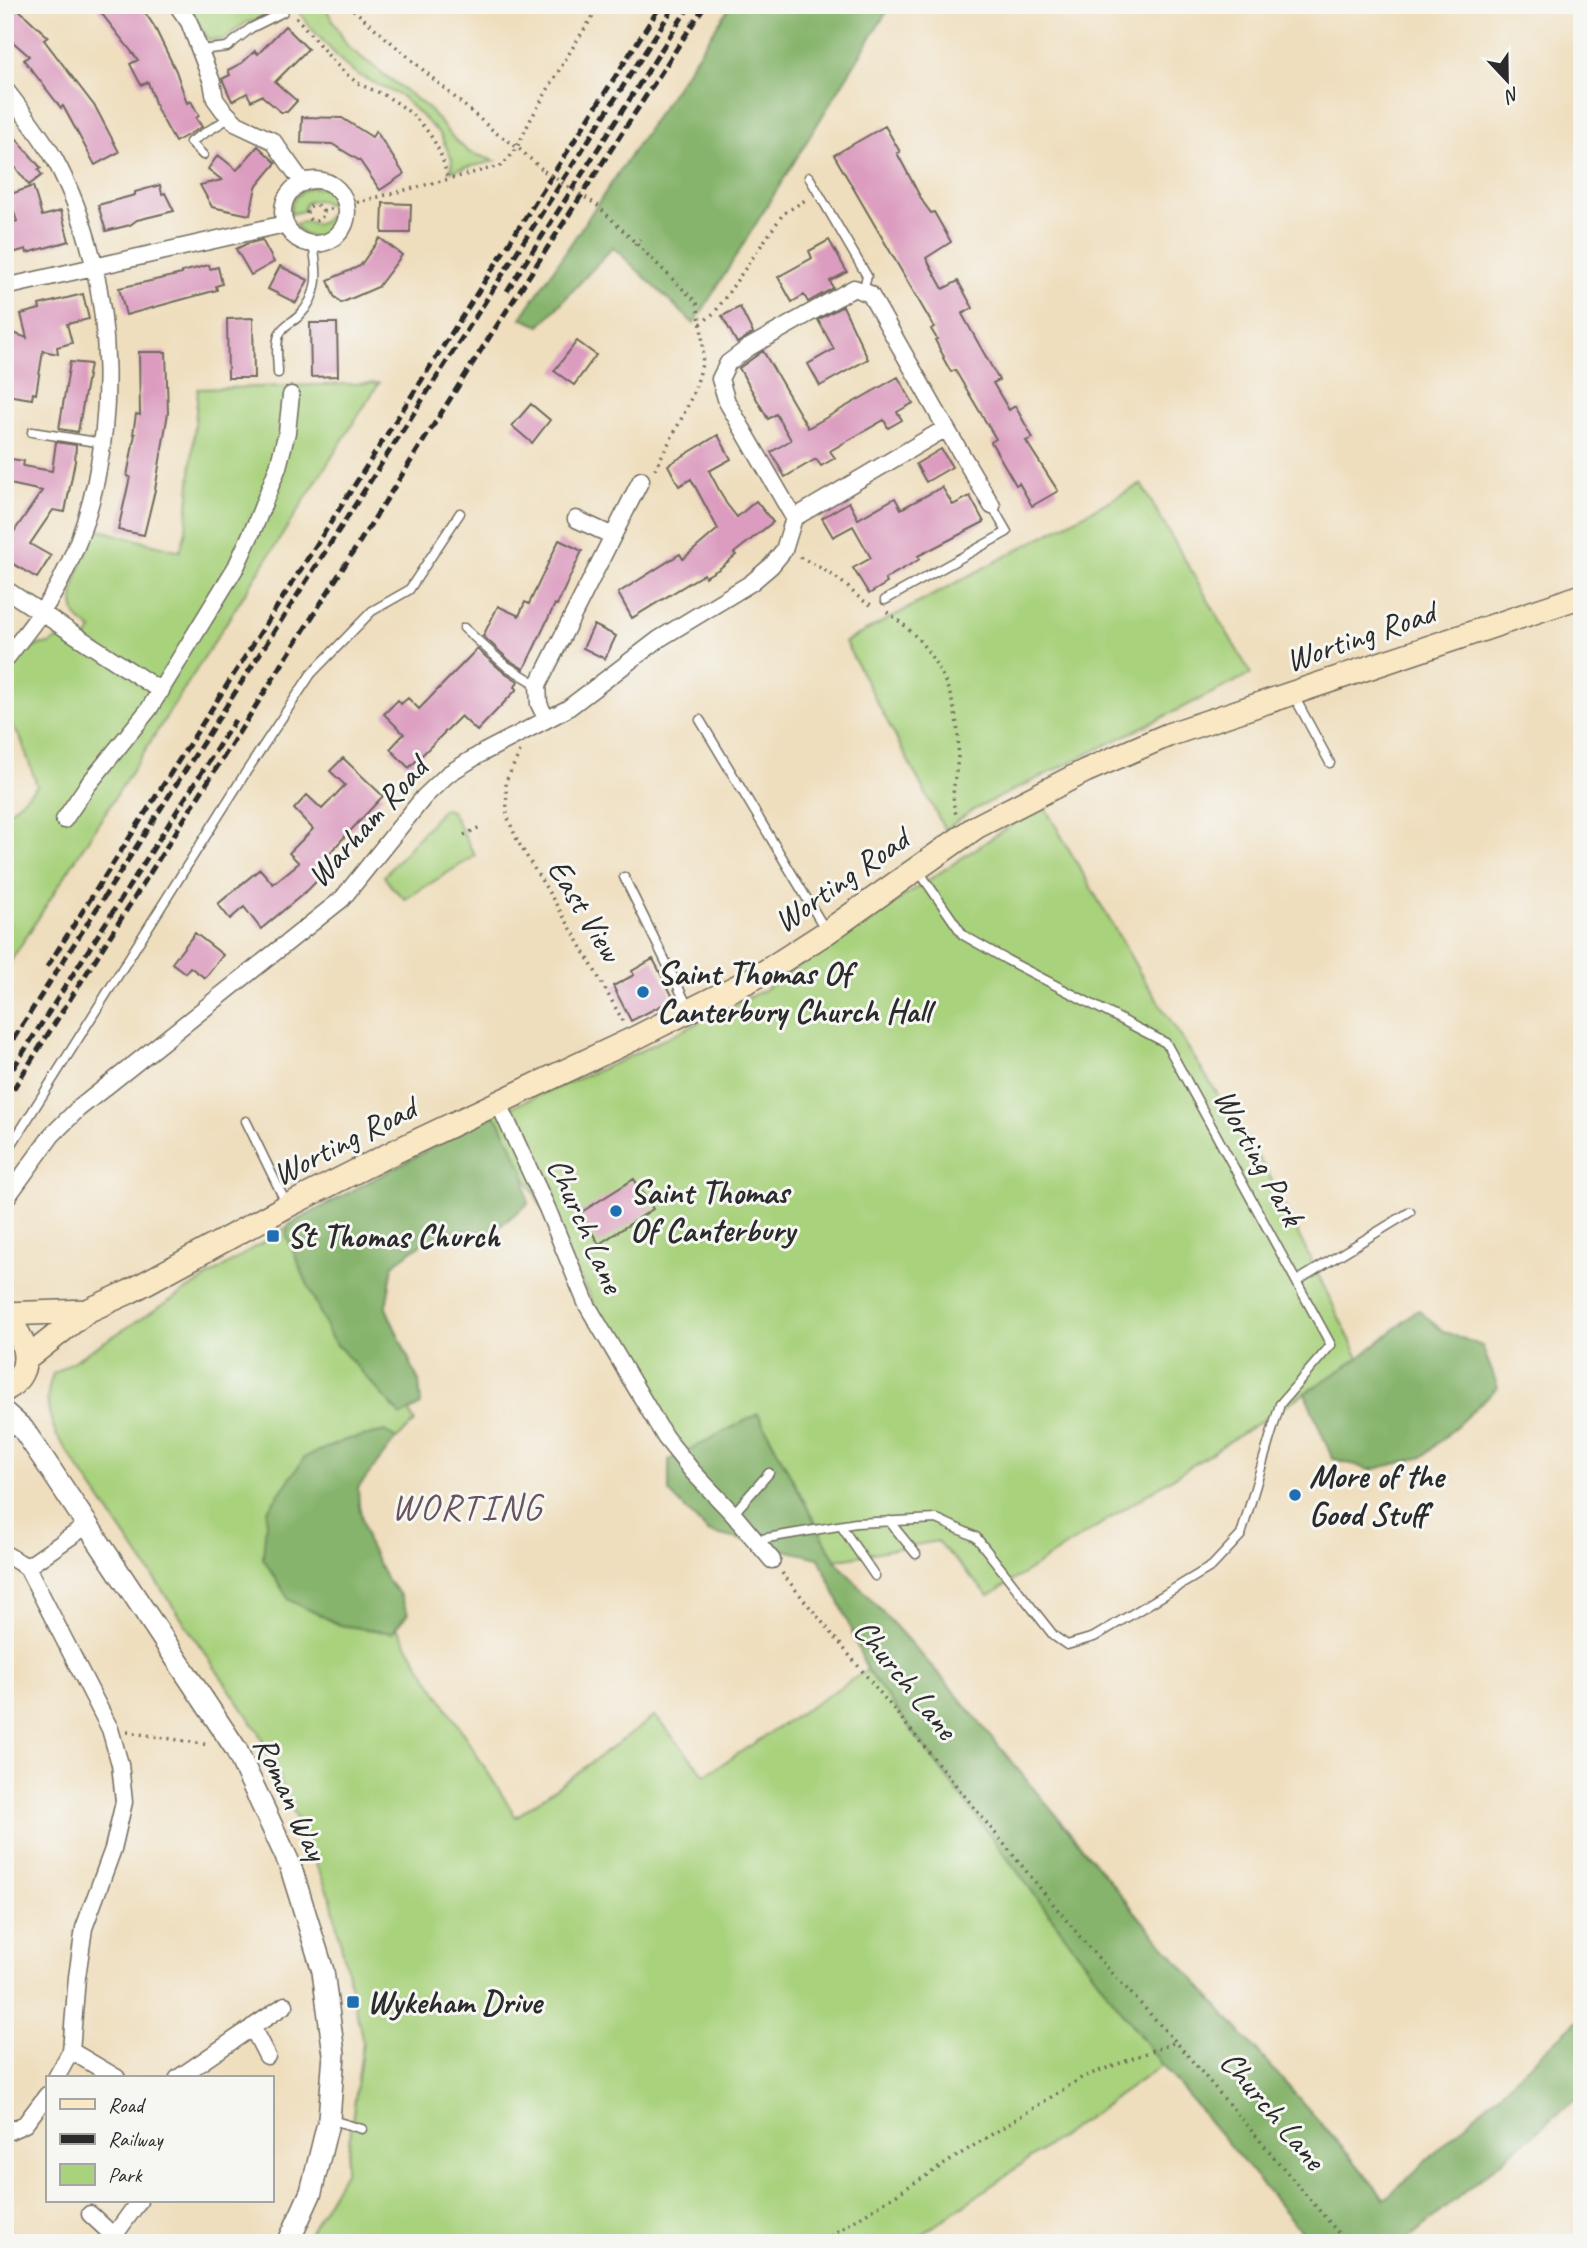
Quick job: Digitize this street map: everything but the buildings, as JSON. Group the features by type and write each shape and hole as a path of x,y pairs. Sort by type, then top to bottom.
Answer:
{"main road":[{"name":"Worting Road","path":"24,1360 87,1311 129,1292 287,1206 760,975 827,932 976,827 1085,771 1168,735 1582,596"},
{"name":"Worting Road","path":"5,1316 87,1311"},
{"path":"5,1316 16,1327 23,1340 24,1360 21,1373 9,1388"}],"street":[{"path":"177,5 189,22 212,82 215,99 229,118 273,141 303,183"},
{"path":"5,89 12,110 54,159 79,216 94,267 105,324 107,387 103,443 90,504 77,541 60,583 5,660"},
{"path":"317,180 330,184 341,193 346,205 346,221 341,232 326,243 313,244 296,239 285,224 283,211 286,200 293,189 303,183 317,180"},
{"path":"5,287 285,224"},
{"path":"946,428 794,518 727,401 720,379 728,363 748,348 854,288 870,294 992,506"},
{"path":"64,820 101,768 137,726 224,589 252,534 283,450 290,414 290,396"},
{"path":"546,718 539,704 538,685 641,480"},
{"name":"Warham Road","path":"5,1200 52,1135 78,1109 342,899 424,797 448,774 546,718 567,709 659,639 751,583 771,566 784,550 794,518"},
{"path":"576,519 613,536"},
{"path":"5,589 161,691"},
{"name":"Church Lane","path":"498,1102 547,1208 587,1305 665,1437 772,1560"},
{"name":"Roman Way","path":"9,1388 23,1429 236,1749 290,1865 323,1971 334,2054 329,2119 311,2192 288,2243"},
{"name":"Roman Way","path":"5,1413 23,1429"},
{"path":"27,1567 86,1526"},
{"path":"5,1554 27,1567 110,1729 121,1764 124,1802 113,1849 84,1928 71,2051 57,2076"},
{"path":"181,2076 285,2006"},
{"path":"252,2027 267,2056"},
{"path":"71,2051 114,2076"},
{"path":"5,2133 25,2124 46,2096"},
{"path":"90,2214 117,2239 138,2202"}],"lane":[{"path":"200,50 227,47 251,28 283,12"},
{"path":"203,155 190,142 229,118"},
{"path":"808,177 867,276 863,291"},
{"path":"278,373 278,339 281,330 297,319 310,304 315,288 317,268 313,244"},
{"path":"32,432 103,443"},
{"path":"884,600 1007,532 992,506"},
{"path":"5,1155 246,772 312,674 372,611 410,590 460,513"},
{"path":"464,628 505,664 538,685"},
{"path":"1293,694 1330,763"},
{"path":"700,720 827,932"},
{"name":"Worting Park","path":"889,1521 937,1519 976,1537 1054,1636 1068,1646 1094,1637 1212,1566 1241,1535 1280,1404 1331,1345 1166,1042 963,935 916,868"},
{"path":"624,877 689,1010"},
{"path":"246,1121 287,1206"},
{"path":"1297,1281 1410,1212"},
{"path":"733,1514 769,1473"},
{"path":"755,1541 841,1526 889,1521 916,1554"},
{"path":"841,1526 875,1576"},
{"path":"329,2119 362,2129"}],"path":[{"path":"348,5 496,133 544,171 597,205 697,303"},
{"path":"323,211 500,166 512,158 525,130 582,32 601,5"},
{"path":"294,14 355,81 408,109 423,124 433,138 447,179"},
{"path":"701,324 715,312 783,214 818,193"},
{"path":"316,205 323,211 321,219 316,221 309,218 307,213 311,206 316,205"},
{"path":"635,245 640,239"},
{"path":"795,554 829,572 856,597 888,612 905,624 935,661 948,688 958,722 958,759 953,799 959,819"},
{"name":"East View","path":"524,745 506,781 507,816 518,842 633,1038"},
{"path":"464,835 482,826"},
{"name":"Church Lane","path":"772,1560 1090,1949 1176,2042 1347,2243"},
{"path":"110,1729 236,1749"},
{"path":"819,2243 1083,2077 1176,2042"}],"green space":[{"path":"187,5 281,6 255,21 247,22 224,39 209,40"},
{"path":"294,5 324,5 348,47 428,108 469,152 495,161 451,171 452,159 440,134 401,96 358,75 346,66"},
{"path":"731,5 891,5 694,324 613,247 540,326 521,318"},
{"path":"310,187 327,190 338,201 327,204 319,200 312,201 306,203 303,211 291,214 291,204 295,197"},
{"path":"340,212 333,228 321,236 307,236 295,224 307,221 319,224 329,215"},
{"path":"379,383 5,970 5,816 37,786 21,739 5,715 5,679 22,654 59,638 79,648 92,630 77,617 73,595 78,572 96,529 180,551 186,531 198,389"},
{"path":"1141,484 1251,674 971,811 945,830 845,642"},
{"path":"1043,804 1140,973 1268,1173 1359,1358 989,1596 937,1541 835,1560 758,1414 679,1456 666,1438 492,1115 620,1061 762,991"},
{"path":"444,808 452,812 475,856 405,899 384,876"},
{"path":"492,1115 499,1120 524,1172 528,1204 492,1232 459,1230 424,1242 393,1265 386,1308 419,1382 421,1405 401,1416 331,1338 286,1235 289,1225"},
{"path":"300,1219 415,1422 321,1508 516,1817 655,1716 705,1775 867,1670 1162,2065 910,2243 303,2243 345,2172 363,2042 331,1899 258,1731 57,1436 49,1412 48,1398 53,1374"},
{"path":"1418,1310 1443,1331 1482,1346 1498,1387 1423,1457 1370,1470 1332,1458 1305,1393 1359,1358"},
{"path":"758,1414 835,1560 946,1682 1141,1919 1385,2199 1582,2016 1582,2094 1403,2243 1311,2243 1162,2065 867,1670 819,1558 708,1532 669,1492 669,1460"},
{"path":"385,1431 396,1439 358,1488 367,1541 408,1613 392,1633 340,1625 289,1600 263,1558 267,1511 305,1457 345,1440"}],"railway":[{"path":"47,967 661,5"},
{"path":"5,1052 675,5"},
{"path":"507,291 690,5"},
{"path":"5,1102 483,347 705,5"},
{"path":"5,1081 235,720"}],"place":[{"name":"Saint Thomas Of Canterbury Church Hall","path":"643,992"},
{"name":"Saint Thomas Of Canterbury","path":"616,1211"},
{"name":"St Thomas Church","path":"273,1236"},
{"name":"More of the Good Stuff","path":"1295,1495"},
{"name":"Wykeham Drive","path":"353,2002"}],"district":[{"name":"WORTING","path":"467,1506"}]}
